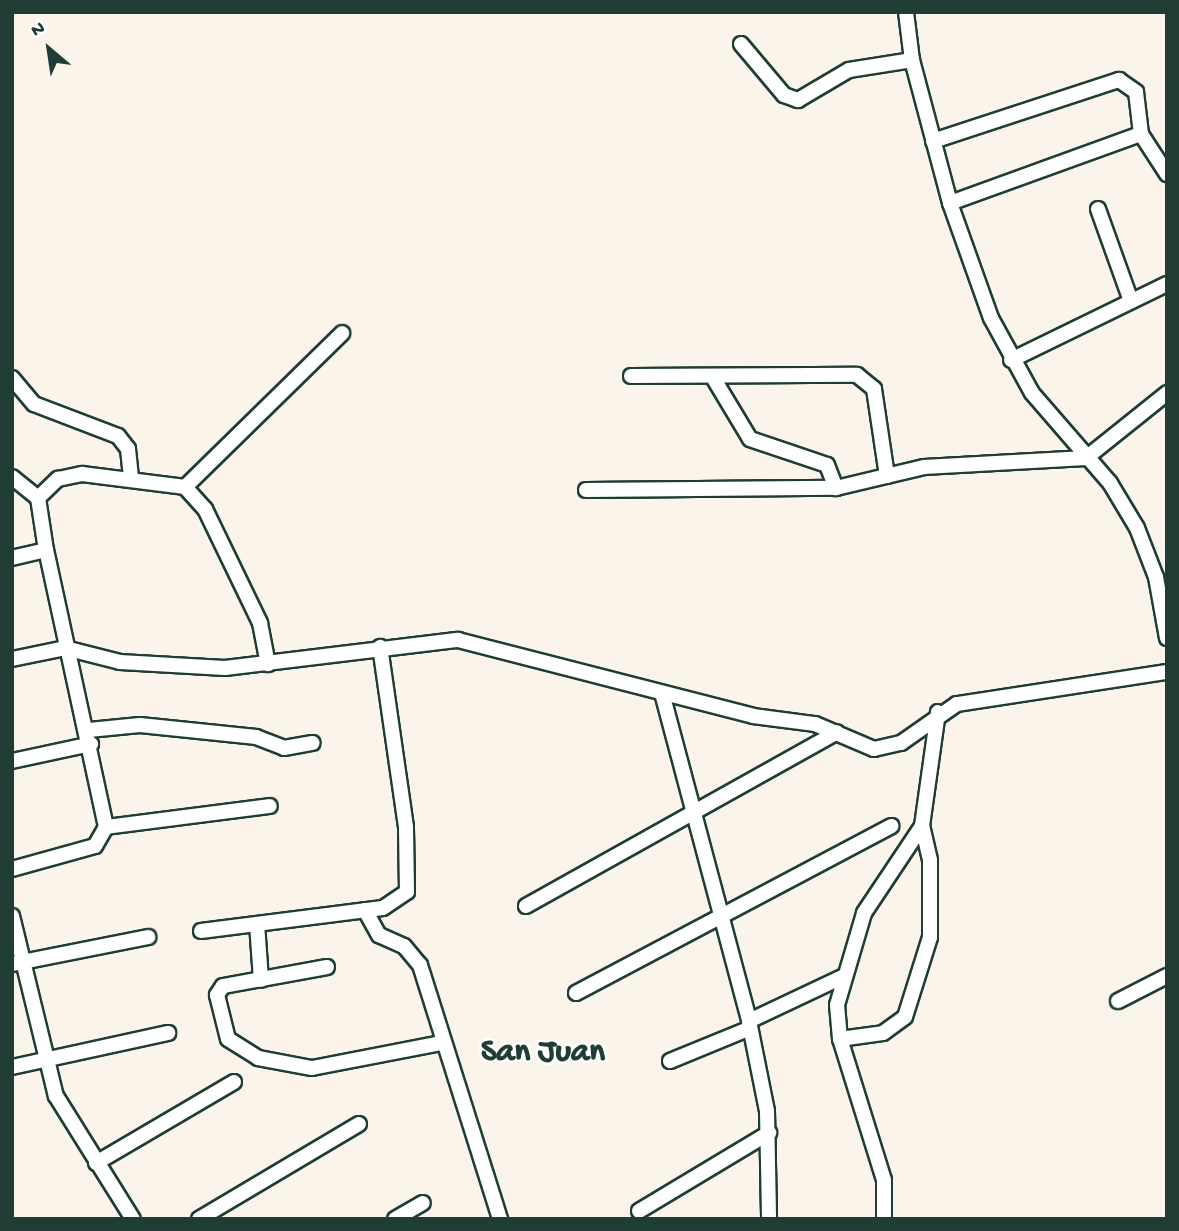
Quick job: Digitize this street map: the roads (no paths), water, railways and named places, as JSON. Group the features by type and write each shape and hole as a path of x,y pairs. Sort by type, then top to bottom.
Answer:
{"street":[{"path":"906,12 912,60 950,203 1011,360 1137,528 1156,577 1167,638"},
{"path":"740,44 784,95 799,100 849,70 912,60"},
{"path":"933,141 1119,80 1136,92 1142,134 1167,174"},
{"path":"950,203 1142,134"},
{"path":"1097,209 1131,301"},
{"path":"1011,360 1167,284"},
{"path":"185,487 342,333"},
{"path":"631,376 714,379 857,375 867,380 874,389 887,476"},
{"path":"12,378 34,404 118,436 128,449 131,476"},
{"path":"714,379 750,439 827,465 836,488"},
{"path":"586,490 836,488 924,467 1086,458 1167,393"},
{"path":"38,498 58,479 131,476 185,487 205,509 260,622 268,664"},
{"path":"12,477 38,498 65,648 90,737 106,827 96,846 12,869"},
{"path":"12,558 46,550"},
{"path":"12,659 65,648 120,662 268,664 380,648 471,642 662,692 837,732 864,747 884,748 938,712 970,701 1167,672"},
{"path":"201,931 390,906 411,885 380,648"},
{"path":"662,692 690,811 723,916 749,1025 769,1133 769,1219"},
{"path":"840,1039 883,1033 905,1017 930,937 930,860 922,826 938,712"},
{"path":"12,761 140,725 256,737 284,748 313,743"},
{"path":"526,906 690,811 837,732"},
{"path":"106,827 270,806"},
{"path":"576,993 892,826"},
{"path":"884,1219 884,1180 840,1039 842,977 872,898 922,826"},
{"path":"365,910 379,935 416,958 441,1043 500,1219"},
{"path":"12,916 17,963 43,1059 96,1163 133,1219"},
{"path":"257,924 261,980"},
{"path":"17,963 148,937"},
{"path":"327,967 261,980 228,983 217,995 228,1039 258,1058 312,1068 441,1043"},
{"path":"1118,1001 1167,976"},
{"path":"670,1061 749,1025 842,977"},
{"path":"12,1067 167,1033"},
{"path":"96,1163 234,1082"},
{"path":"199,1219 359,1124"},
{"path":"639,1212 769,1133"},
{"path":"396,1219 423,1203"}],"district":[{"name":"San Juan","path":"543,1054"}]}
